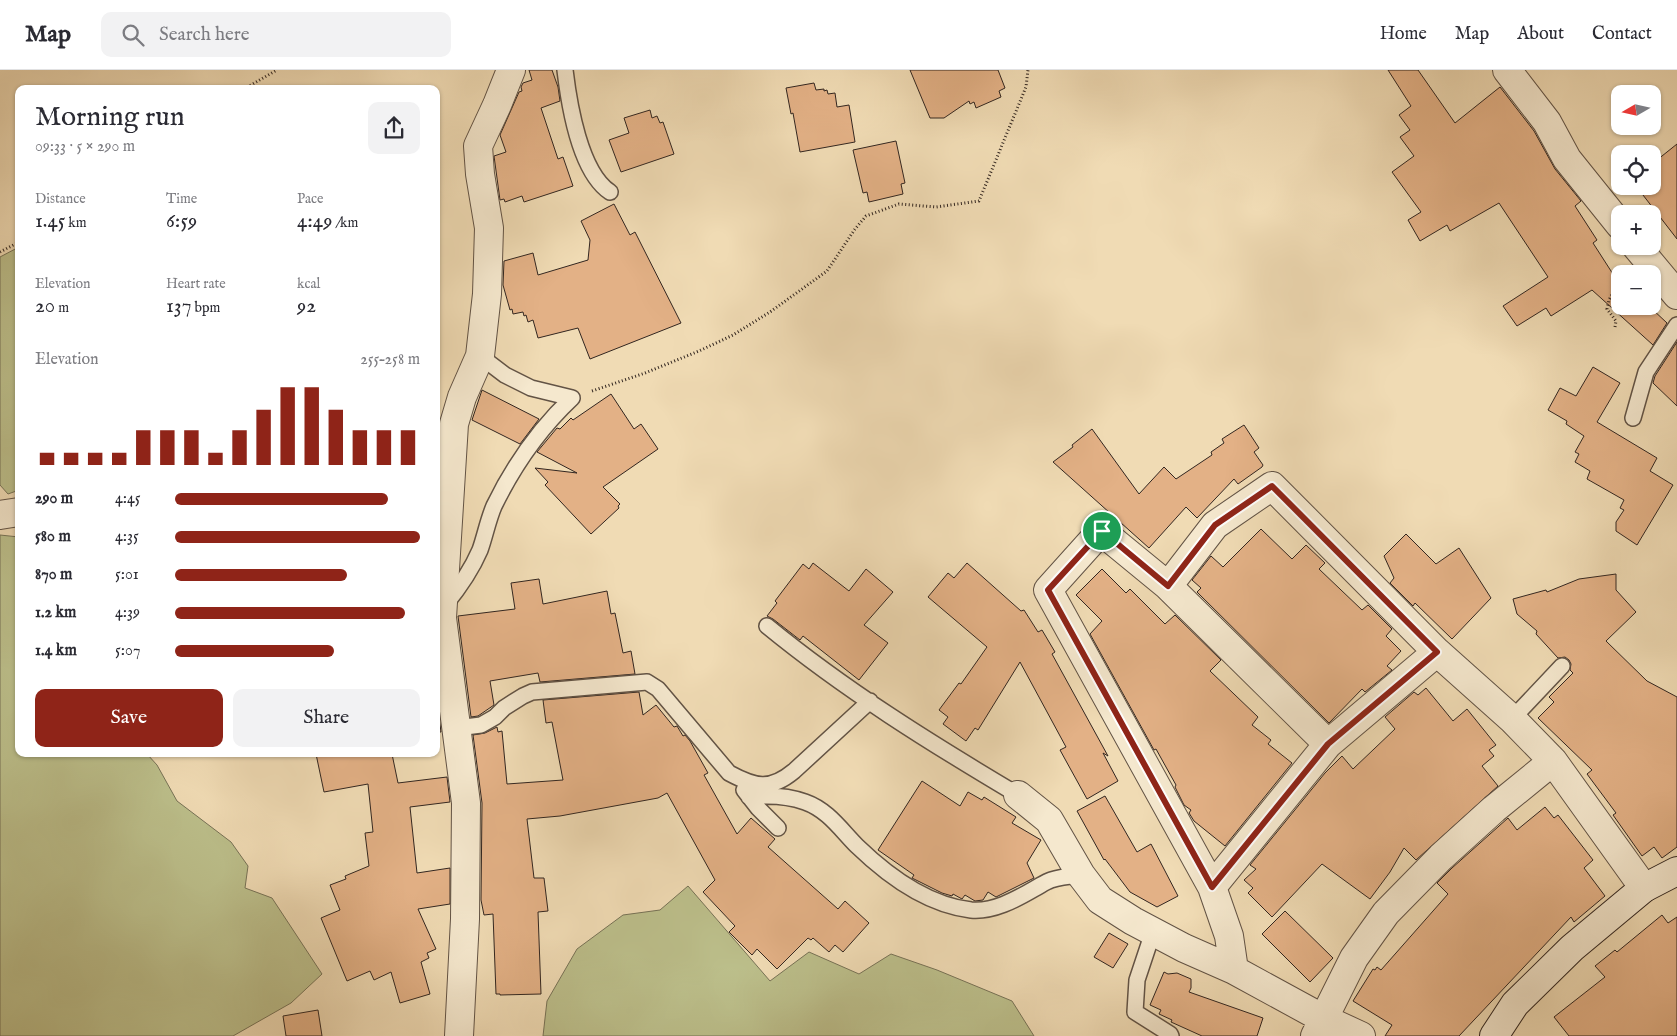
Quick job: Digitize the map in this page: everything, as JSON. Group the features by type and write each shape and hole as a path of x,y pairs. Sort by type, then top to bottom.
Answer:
{"street":[{"path":"460,1036 465,919 466,803 458,728 442,618 445,426 462,397 480,356 487,294 489,228 480,174 478,146 511,70"},
{"path":"1506,70 1547,122 1567,159 1611,213"},
{"path":"1644,255 1677,295"},
{"path":"1168,586 1215,525 1272,486 1437,652 1512,719 1553,761 1644,888"},
{"path":"0,515 15,513"},
{"path":"1234,970 1229,936 1212,887 1048,590 1102,531 1168,586 1328,744"},
{"path":"1212,887 1328,744 1437,652"},
{"path":"1319,1027 1354,958 1386,913 1441,857 1494,809 1553,761"},
{"path":"1018,795 1049,820 1081,875 1100,900 1153,932 1234,970 1319,1027 1361,1036"},
{"path":"1494,1036 1515,1004 1572,948 1644,888 1677,871"}],"lane":[{"path":"566,70 572,109 580,142 591,170 603,187 610,192"},
{"path":"1632,418 1646,372 1677,325"},
{"path":"480,356 505,375 531,388 572,398"},
{"path":"443,608 465,580 480,550 493,508 510,476 530,444 556,413 572,398"},
{"path":"767,626 791,646 870,701 954,757 1018,795"},
{"path":"1512,719 1562,666"},
{"path":"458,728 481,726 495,717 504,708 532,692 647,682 658,689 729,773 741,780 754,784 770,785 783,780 870,701"},
{"path":"741,780 742,787 749,797 778,828"},
{"path":"749,797 763,795 807,802 826,814 858,846 897,880 927,897 951,906 972,910 988,910 1005,904 1051,880 1081,875"},
{"path":"1153,932 1137,980 1135,1012 1171,1036"}],"path":[{"path":"251,85 277,70"},
{"path":"572,398 646,373 733,336 827,271 866,216 899,204 936,207 980,201 1026,87 1028,70"},
{"path":"0,252 15,244"},
{"path":"1611,296 1607,309 1611,315"},
{"path":"1611,315 1616,322 1615,327"}],"green space":[{"path":"15,249 15,491 8,494 0,485 0,257"},
{"path":"0,535 15,537 15,757 150,757 157,765 177,801 231,842 248,866 245,888 272,898 322,974 291,1003 233,1036 0,1036"},
{"path":"688,886 770,981 809,952 859,974 891,954 937,970 1012,1001 1034,1036 543,1036 547,1001 577,949 623,915 660,910"}],"building":[{"path":"529,70 552,70 558,87 560,101 541,108 558,159 563,157 573,186 524,202 522,196 505,202 504,199 500,200 494,156 506,152 500,135 519,92 522,91 523,83 532,80"},
{"path":"910,70 998,70 1005,88 999,91 1001,97 976,108 974,102 970,104 969,101 944,118 930,118"},
{"path":"1388,70 1418,70 1455,123 1500,87 1534,131 1555,169 1581,201 1575,206 1597,240 1593,243 1611,271 1611,307 1592,290 1551,316 1546,308 1517,326 1503,306 1548,277 1499,203 1450,231 1447,225 1420,241 1408,220 1421,212 1392,172 1414,156 1400,137 1410,130 1399,115 1411,106"},
{"path":"814,83 816,90 824,89 824,91 827,90 828,94 835,93 837,107 849,105 855,142 800,152 786,88"},
{"path":"650,110 652,118 657,116 660,123 663,122 674,154 621,172 609,140 629,133 624,118"},
{"path":"896,141 905,183 901,184 903,194 869,202 867,192 863,193 853,150"},
{"path":"1677,144 1677,239 1661,218 1661,205 1651,205 1643,195 1661,195 1661,157"},
{"path":"614,204 630,235 635,232 681,323 590,359 578,328 538,338 533,320 528,322 523,312 513,314 512,309 510,310 503,285 504,261 533,253 538,275 588,260 590,240 581,221"},
{"path":"1620,315 1658,315 1667,323 1653,345"},
{"path":"1677,342 1677,406 1653,383 1655,376"},
{"path":"1593,367 1620,383 1597,422 1657,458 1650,471 1673,485 1637,545 1616,531 1616,522 1624,510 1620,508 1624,500 1587,479 1590,471 1575,462 1579,454 1575,452 1584,436 1566,424 1567,421 1548,410 1560,388 1576,396"},
{"path":"482,390 539,419 520,444 472,420"},
{"path":"611,394 634,429 641,424 658,449 603,487 620,504 619,508 591,534 545,485 548,482 535,468 577,473 537,452 557,428 560,429 571,418 573,420"},
{"path":"1244,425 1259,448 1254,452 1263,465 1262,467 1238,484 1234,479 1197,518 1186,507 1149,548 1053,462 1092,429 1139,494 1164,467 1176,479 1212,455 1211,452 1224,443 1222,439"},
{"path":"1261,529 1292,559 1306,545 1325,563 1319,569 1362,610 1368,605 1392,629 1386,636 1401,651 1387,666 1392,670 1365,692 1362,689 1329,723 1197,592 1201,588 1192,580 1211,556 1223,567"},
{"path":"1406,534 1436,564 1459,548 1491,598 1452,639 1415,603 1413,606 1390,583 1394,578 1384,556"},
{"path":"813,563 849,591 866,569 893,592 864,625 888,643 859,680 803,636 800,640 767,616 777,603 775,601 803,564 809,569"},
{"path":"967,563 1021,611 1024,610 1038,632 1042,630 1055,652 1052,654 1108,756 1103,753 1118,781 1087,799 1060,750 1066,747 1020,662 978,730 975,728 966,741 943,724 948,717 939,710 959,683 961,684 987,647 928,597 948,573 954,578"},
{"path":"1102,569 1126,593 1130,589 1165,624 1175,615 1221,660 1210,671 1258,717 1252,725 1271,740 1268,744 1292,763 1225,846 1194,821 1189,813 1191,810 1184,805 1175,787 1176,785 1156,749 1154,750 1090,634 1102,621 1076,595"},
{"path":"1616,574 1616,590 1636,612 1606,641 1647,681 1677,697 1677,847 1662,858 1654,847 1642,856 1613,815 1616,813 1587,774 1592,770 1538,718 1554,702 1549,697 1573,673 1570,670 1571,664 1569,660 1565,657 1558,658 1536,634 1537,631 1517,614 1513,599 1546,590 1547,592 1579,579"},
{"path":"539,579 543,604 607,591 611,614 615,613 623,653 631,651 635,674 540,682 538,673 490,681 494,705 478,716 471,717 458,616 515,609 511,583"},
{"path":"1426,688 1453,721 1467,709 1496,745 1489,750 1494,756 1482,766 1498,786 1416,860 1404,848 1390,872 1370,899 1322,864 1272,917 1248,893 1253,888 1244,880 1256,869 1250,865 1325,773 1342,756 1353,769 1395,729 1385,717 1414,692 1418,695"},
{"path":"639,692 643,715 656,705 674,727 677,726 683,736 685,735 690,741 708,773 704,775 737,834 751,818 775,839 768,847 838,909 845,901 869,923 843,952 835,945 829,952 813,938 811,940 808,938 777,969 757,949 752,955 729,932 735,926 703,892 715,880 667,793 658,798 560,816 527,819 534,878 544,878 548,911 538,912 541,994 496,994 493,914 484,915 481,900 482,803 473,735 485,733 497,727 498,732 502,731 507,784 563,780 552,722 546,723 543,700"},
{"path":"317,757 393,757 398,783 447,777 450,802 410,807 417,873 450,868 450,904 418,909 436,949 427,953 429,958 421,962 430,994 400,1003 391,972 374,980 370,971 347,981 321,918 340,910 330,885 346,879 345,876 369,866 365,833 373,832 368,784 324,792"},
{"path":"922,781 960,806 968,792 982,800 984,797 1016,817 1012,823 1041,840 1027,863 1034,878 996,897 988,892 983,900 975,901 965,895 962,899 953,894 952,896 942,893 912,878 914,875 878,850"},
{"path":"1105,796 1137,852 1151,844 1178,896 1157,907 1130,892 1104,860 1077,811"},
{"path":"1545,807 1554,818 1558,815 1593,860 1584,868 1605,896 1574,922 1571,917 1459,1036 1385,1036 1392,1025 1353,1001 1373,969 1375,970 1377,967 1381,970 1448,894 1437,883 1452,868 1508,818 1517,830"},
{"path":"1285,911 1333,958 1310,982 1262,934"},
{"path":"1662,915 1668,923 1677,917 1677,1036 1569,1036 1554,1017 1605,977 1595,966 1615,950 1617,952"},
{"path":"1109,933 1128,944 1113,968 1094,957"},
{"path":"1164,972 1168,974 1177,973 1191,979 1189,992 1263,1018 1257,1036 1202,1036 1171,1022 1172,1020 1159,1014 1161,1010 1150,1005"},
{"path":"318,1010 322,1036 286,1036 283,1016"}],"route":[{"path":"1272,486 1437,652 1328,744 1212,887 1048,590 1102,531 1168,586 1215,525 1272,486"}]}
